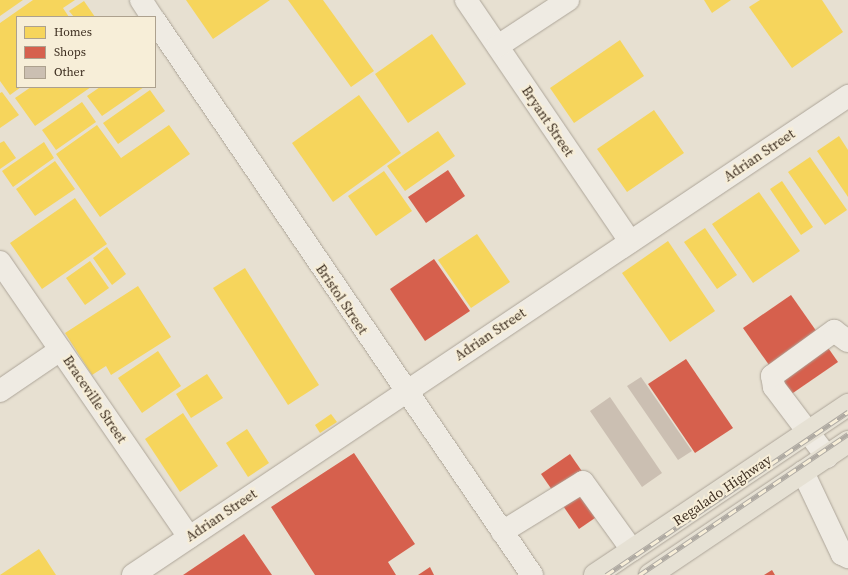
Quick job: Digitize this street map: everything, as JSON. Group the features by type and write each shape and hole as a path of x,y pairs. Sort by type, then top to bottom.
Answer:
{"main road":[{"name":"Regalado Highway","path":"595,575 848,405"},
{"path":"650,575 848,442"}],"street":[{"path":"141,0 151,16"},
{"name":"Bryant Street","path":"466,0 630,241"},
{"path":"498,46 568,0"},
{"name":"Bristol Street","path":"156,22 404,390 532,575"},
{"name":"Adrian Street","path":"133,575 404,390 848,96"},
{"name":"Braceville Street","path":"0,262 189,537"},
{"path":"826,457 774,387 772,376 834,331 848,341"},
{"path":"0,391 60,350"},
{"path":"803,472 842,554 848,556"},
{"path":"502,532 583,482 632,550"}],"building: Homes":[{"path":"0,0 23,0 0,16"},
{"path":"33,0 75,0 63,8 68,16 16,16 16,88 20,88 10,95 0,81 0,23"},
{"path":"186,0 270,0 213,39"},
{"path":"288,0 323,0 374,71 351,87"},
{"path":"704,0 731,0 712,13"},
{"path":"760,0 822,0 843,32 792,68 749,7"},
{"path":"84,1 94,16 73,16 69,11"},
{"path":"432,34 466,84 408,123 375,74"},
{"path":"620,40 644,76 574,123 550,88"},
{"path":"30,88 90,88 35,126 15,98"},
{"path":"99,88 143,88 102,116 87,96"},
{"path":"150,90 165,111 118,144 103,123"},
{"path":"2,92 19,115 0,128 0,93"},
{"path":"359,95 401,153 333,202 292,143"},
{"path":"82,102 96,122 56,150 42,130"},
{"path":"654,110 684,153 627,192 597,149"},
{"path":"97,125 121,158 169,125 190,154 100,217 56,154"},
{"path":"438,131 455,156 405,191 387,166"},
{"path":"839,136 848,150 848,197 817,151"},
{"path":"4,141 16,158 0,169 0,143"},
{"path":"44,142 54,158 13,187 2,171"},
{"path":"810,157 847,210 825,225 788,172"},
{"path":"55,161 75,189 35,216 16,189"},
{"path":"384,171 412,211 376,236 348,196"},
{"path":"782,181 813,227 801,235 770,189"},
{"path":"759,192 800,251 753,283 712,224"},
{"path":"75,198 107,244 42,289 10,243"},
{"path":"705,228 737,275 717,289 684,242"},
{"path":"477,234 510,282 471,308 438,260"},
{"path":"668,241 715,311 670,342 622,273"},
{"path":"107,247 126,274 112,285 93,258"},
{"path":"90,261 109,288 85,305 66,278"},
{"path":"245,268 319,385 288,405 213,288"},
{"path":"138,286 171,337 111,375 106,366 92,375 65,333"},
{"path":"158,351 181,386 142,413 118,378"},
{"path":"207,374 223,398 191,418 176,394"},
{"path":"183,413 218,466 180,492 145,439"},
{"path":"331,414 337,422 320,433 315,425"},
{"path":"247,429 269,463 248,477 226,443"},
{"path":"39,549 56,575 0,575"}],"building: Shops":[{"path":"448,170 465,196 426,223 408,197"},
{"path":"434,259 470,311 425,341 390,289"},
{"path":"791,295 838,362 790,395 743,328"},
{"path":"686,359 733,428 695,453 648,384"},
{"path":"354,453 415,544 388,562 396,575 315,575 271,507"},
{"path":"570,454 608,509 579,529 541,474"},
{"path":"244,534 272,575 183,575"},
{"path":"430,567 434,575 418,575"},
{"path":"772,570 775,575 764,575"}],"building: Other":[{"path":"641,377 692,451 678,460 627,386"},
{"path":"610,397 662,473 642,487 590,411"}],"railway":[{"path":"606,575 848,412"},
{"path":"639,575 848,434"}]}
